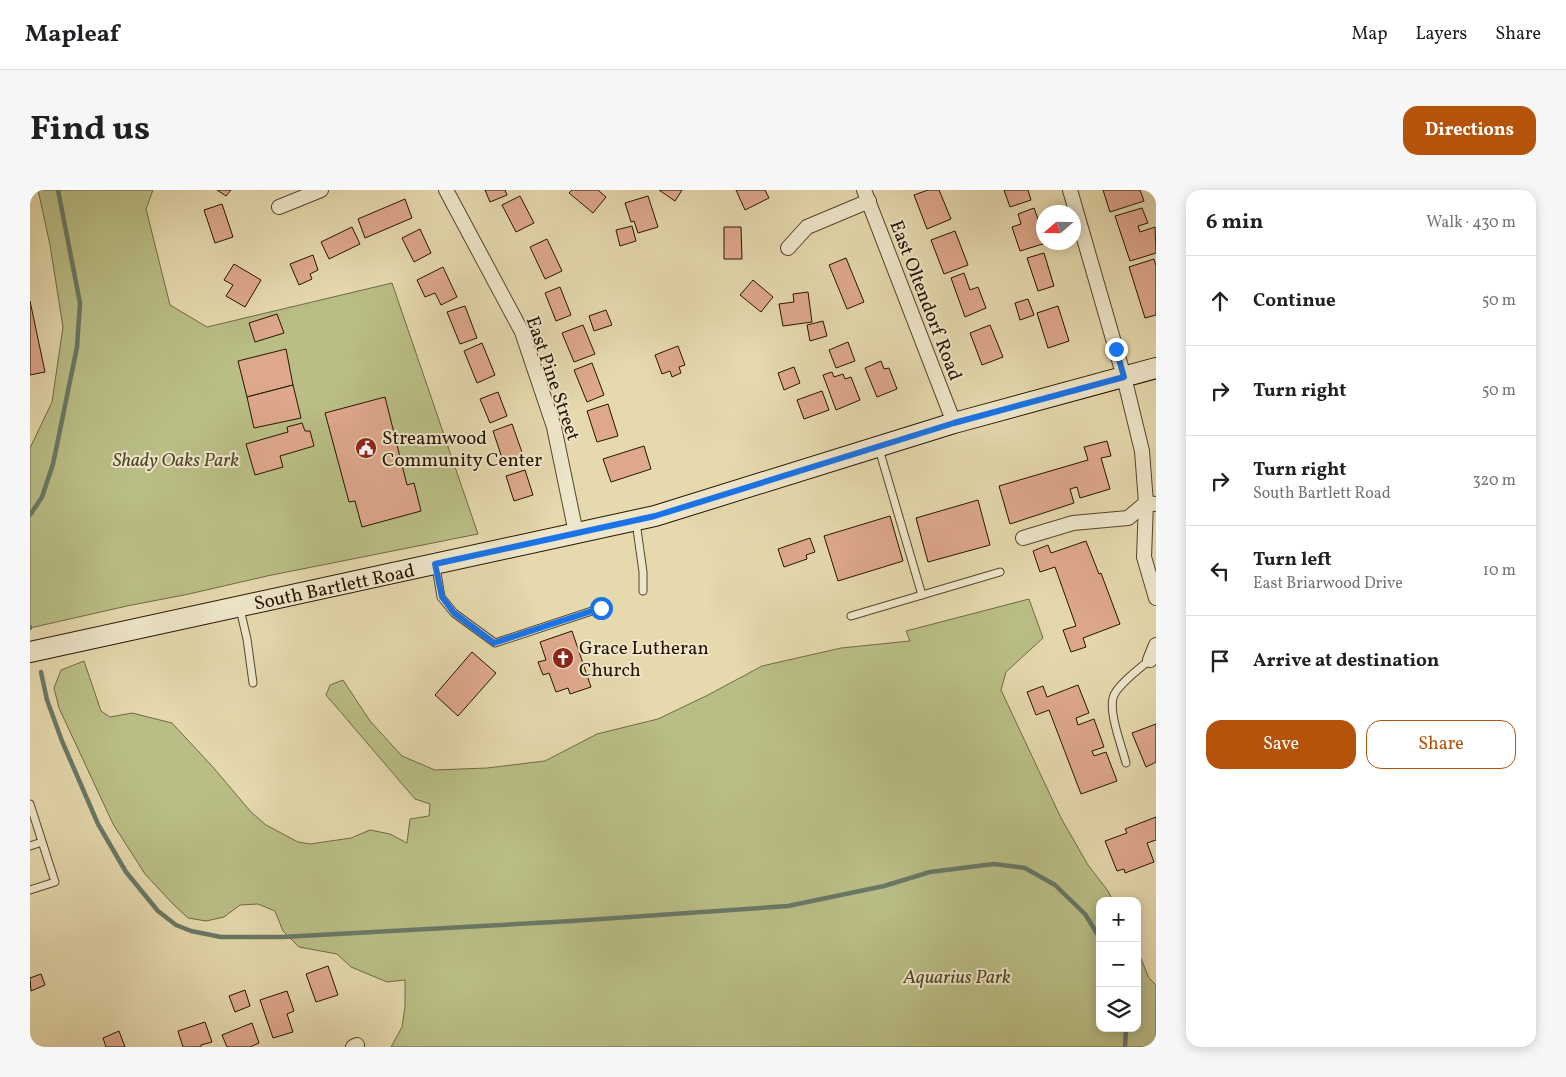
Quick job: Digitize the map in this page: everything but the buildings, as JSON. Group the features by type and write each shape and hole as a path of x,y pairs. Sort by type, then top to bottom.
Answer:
{"main road":[{"name":"South Bartlett Road","path":"30,652 655,516 954,423 1156,368"}],"street":[{"path":"279,207 321,190"},
{"name":"East Pine Street","path":"446,190 522,332 554,427 576,533"},
{"path":"1070,190 1124,377 1142,451 1151,503 1144,557 1156,598"},
{"path":"788,248 807,227 866,196"},
{"name":"East Oltendorf Road","path":"866,196 954,423"},
{"path":"1023,538 1073,523 1128,518 1151,503"},
{"path":"1154,660 1156,645"}],"lane":[{"path":"878,446 922,595"},
{"path":"636,520 643,572 643,591"},
{"path":"435,564 442,597 454,613 494,643 601,608"},
{"path":"851,616 1000,572"},
{"path":"239,606 247,639 253,683"},
{"path":"1126,763 1113,717 1112,698 1122,686 1154,660"},
{"path":"30,804 55,882 30,890"},
{"path":"30,846 42,842"}],"green space":[{"name":"Shady Oaks Park","path":"38,190 153,190 146,209 170,305 207,327 392,283 478,534 267,576 30,628 30,448 52,402 63,327 50,245"},
{"name":"Aquarius Park","path":"1029,599 1043,638 1006,672 1001,690 1061,818 1088,865 1111,897 1096,897 1096,1032 1141,1032 1141,959 1149,978 1156,985 1156,1047 391,1047 402,1027 405,1006 405,980 387,982 351,967 337,954 299,947 283,931 275,911 258,904 240,905 224,917 206,921 188,918 172,903 145,874 113,824 59,708 54,688 61,670 84,661 101,711 110,717 132,713 172,723 251,812 266,825 298,842 310,844 351,838 370,830 390,834 407,843 410,819 429,816 430,804 415,799 326,695 330,685 343,680 370,721 402,756 435,770 487,768 545,761 597,734 658,719 762,666 841,648 910,641 906,631"}],"waterway":[{"path":"30,515 42,497 53,464 77,347 80,303 58,190"},
{"path":"41,672 47,700 62,741 98,824 126,872 158,911 176,925 191,931 221,937 282,937 572,921 788,906 884,886 930,872 994,864 1025,868 1055,885 1085,914 1096,932"},
{"path":"1125,1047 1126,1032"}],"place":[{"name":"Streamwood Community Center","path":"366,448"},
{"name":"Grace Lutheran Church","path":"563,658"}],"route":[{"path":"601,608 494,643 454,613 442,597 435,564 655,516 954,423 1124,377 1116,349"}]}
